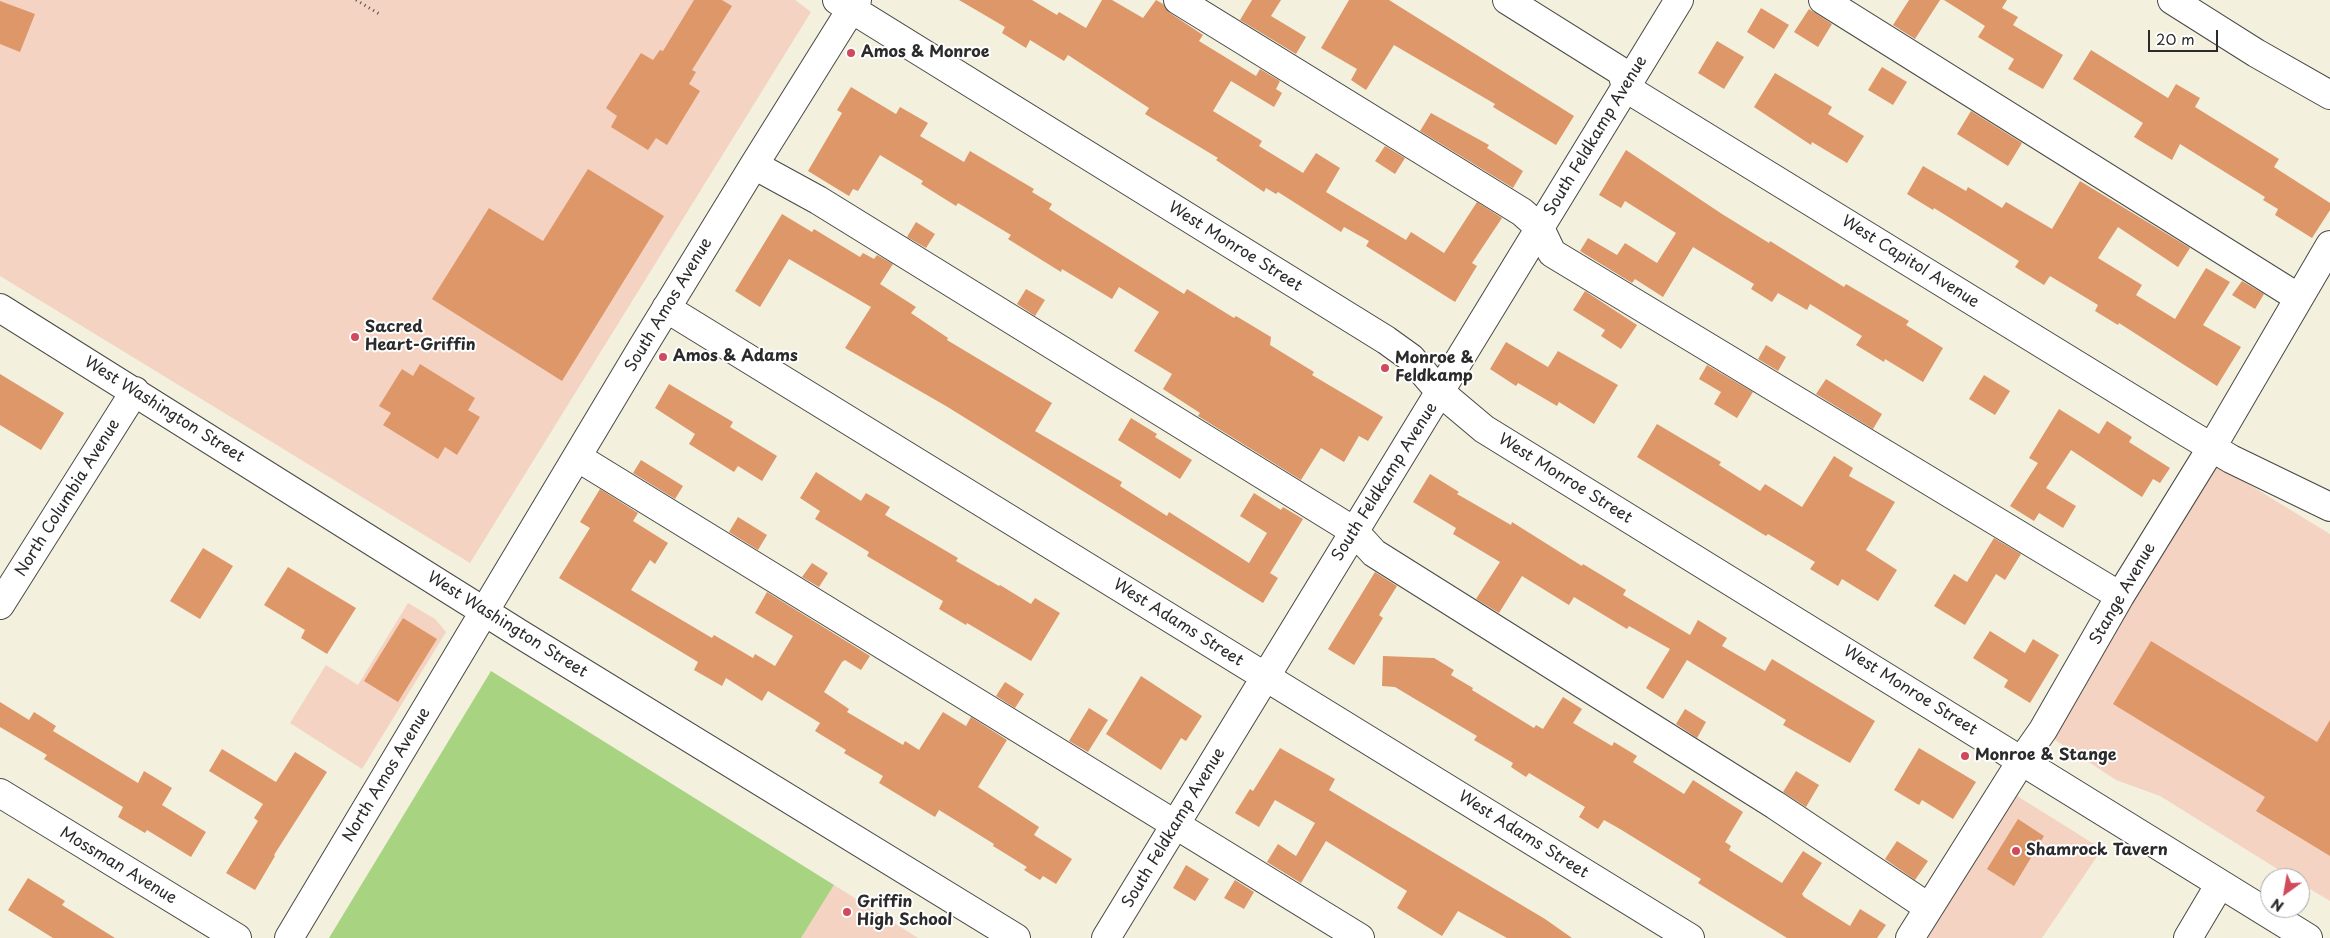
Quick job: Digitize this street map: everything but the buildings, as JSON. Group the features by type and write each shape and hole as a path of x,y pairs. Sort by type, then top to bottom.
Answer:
{"street":[{"path":"1178,0 1522,212 1540,228 1552,253 2120,596"},
{"name":"West Capitol Avenue","path":"1507,0 1622,72 1626,88 2212,447 2330,507"},
{"name":"South Feldkamp Avenue","path":"1106,938 1679,0"},
{"path":"1823,0 2299,298"},
{"path":"2172,0 2256,53 2330,95"},
{"name":"South Amos Avenue","path":"484,612 754,165 849,3"},
{"name":"West Monroe Street","path":"849,3 1386,340 1411,358 1440,392 1484,429 2308,938"},
{"path":"754,165 826,205 1354,531 1374,553 1775,805 1928,907"},
{"name":"Stange Avenue","path":"1910,938 1928,907 2043,730 2120,596 2212,447 2330,245"},
{"name":"West Washington Street","path":"0,308 135,391 484,612 1016,938"},
{"name":"West Adams Street","path":"666,308 1690,938"},
{"name":"North Columbia Avenue","path":"0,605 135,391"},
{"path":"577,457 1360,938"},
{"name":"North Amos Avenue","path":"289,938 484,612"},
{"name":"Mossman Avenue","path":"0,793 237,938"},
{"path":"2188,938 2220,884"}],"path":[{"path":"356,0 381,15"}],"shaded area":[{"name":"Sacred Heart-Griffin","path":"0,0 795,0 811,12 470,563 0,276"},
{"path":"2217,465 2330,534 2330,901 2310,889 2310,868 2276,868 2160,796 2116,780 2049,736"},
{"path":"408,603 435,619 446,632 362,769 290,723 326,665 358,685"},
{"path":"2014,794 2102,849 2042,938 1923,938"},
{"name":"Griffin High School","path":"834,885 918,938 801,938"}],"green space":[{"path":"491,671 834,885 801,938 329,938"}],"place":[{"name":"Amos & Monroe","path":"851,53"},
{"name":"Sacred Heart-Griffin","path":"355,337"},
{"name":"Amos & Adams","path":"663,357"},
{"name":"Monroe & Feldkamp","path":"1385,368"},
{"name":"Monroe & Stange","path":"1965,756"},
{"name":"Shamrock Tavern","path":"2016,851"},
{"name":"Griffin High School","path":"847,912"}]}
